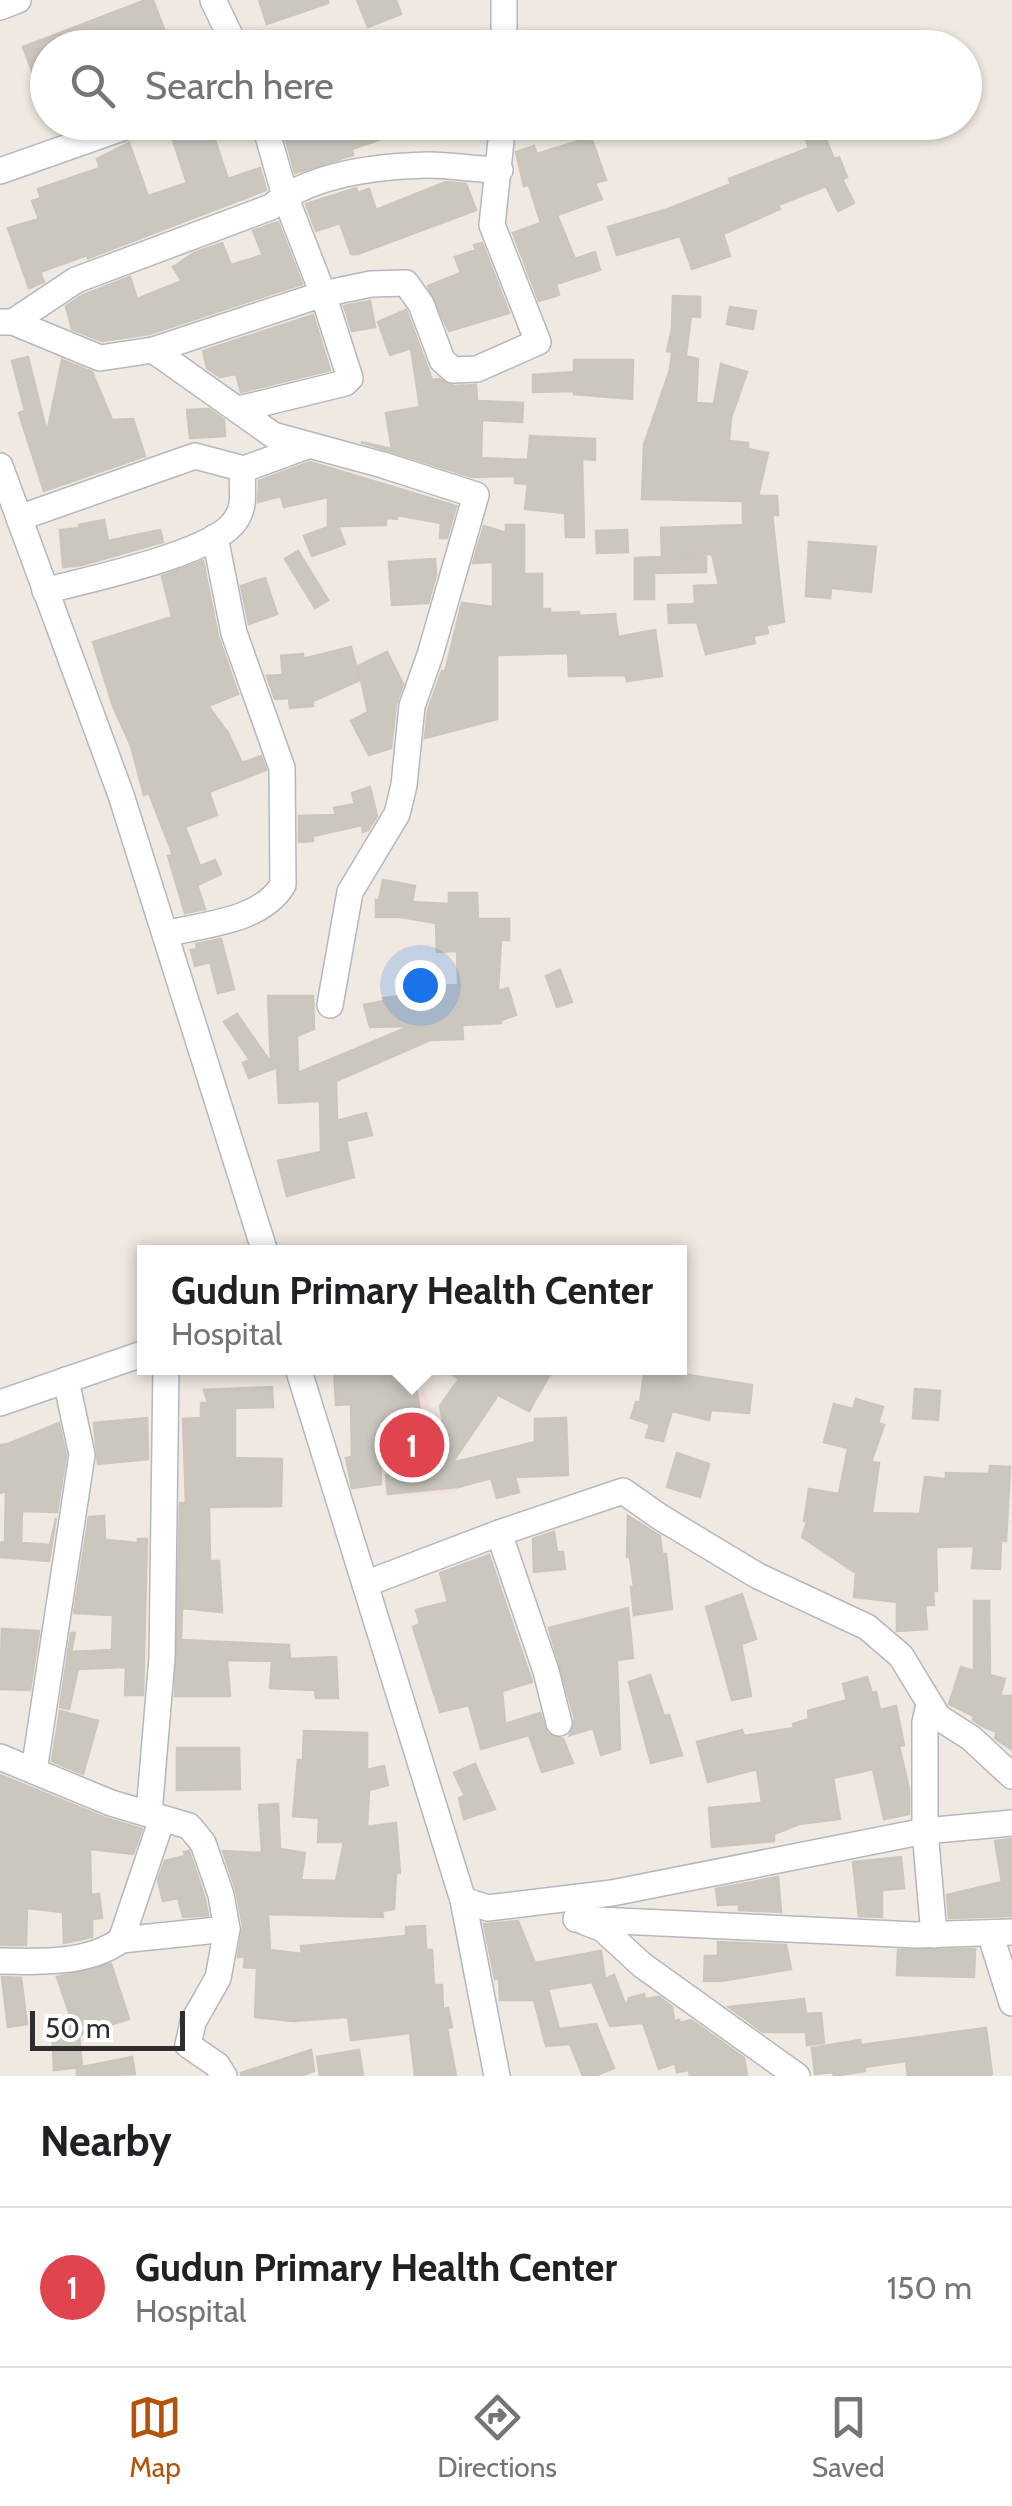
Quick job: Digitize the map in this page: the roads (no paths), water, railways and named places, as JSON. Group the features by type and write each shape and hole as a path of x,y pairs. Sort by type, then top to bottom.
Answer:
{"street":[{"path":"0,7 18,0"},
{"path":"213,0 227,30"},
{"path":"504,0 504,30"},
{"path":"0,170 87,140"},
{"path":"239,409 350,378 323,294 284,196 269,140"},
{"path":"6,322 100,358 153,350 323,294 370,284 406,283 421,304 442,360 453,370 477,369 538,342 492,224 502,140"},
{"path":"6,322 76,280 271,207 284,196 368,169 433,165 500,170"},
{"path":"153,350 273,435 476,495 412,706 397,814 350,892 330,1005"},
{"path":"19,518 195,456 244,469 307,446"},
{"path":"0,466 120,796 264,1245"},
{"path":"45,592 181,553 215,536 234,524 246,498 241,480 244,469"},
{"path":"165,934 253,913 273,902 283,886 282,768 234,633 215,536"},
{"path":"0,1403 137,1356"},
{"path":"121,1940 159,1828 153,1815 162,1658 166,1375"},
{"path":"300,1375 463,1900 497,2076"},
{"path":"34,1771 82,1455 66,1380"},
{"path":"366,1584 623,1491 758,1576 867,1627 901,1656 938,1716 971,1738 1012,1776"},
{"path":"499,1533 560,1723"},
{"path":"929,1705 924,1722 925,1832 934,1934"},
{"path":"0,1757 111,1803 189,1826 203,1843 221,1895 227,1929 218,1978 193,2022 188,2045 217,2066 224,2076"},
{"path":"569,1908 612,1893 925,1832 1012,1823"},
{"path":"463,1900 488,1908 569,1908 934,1934 1001,1932 1012,2003"},
{"path":"569,1908 603,1929 642,1965 797,2076"},
{"path":"0,1961 38,1962 84,1956 108,1950 121,1940 227,1929"}],"place":[{"name":"Gudun Primary Health Center","path":"412,1445"}]}
